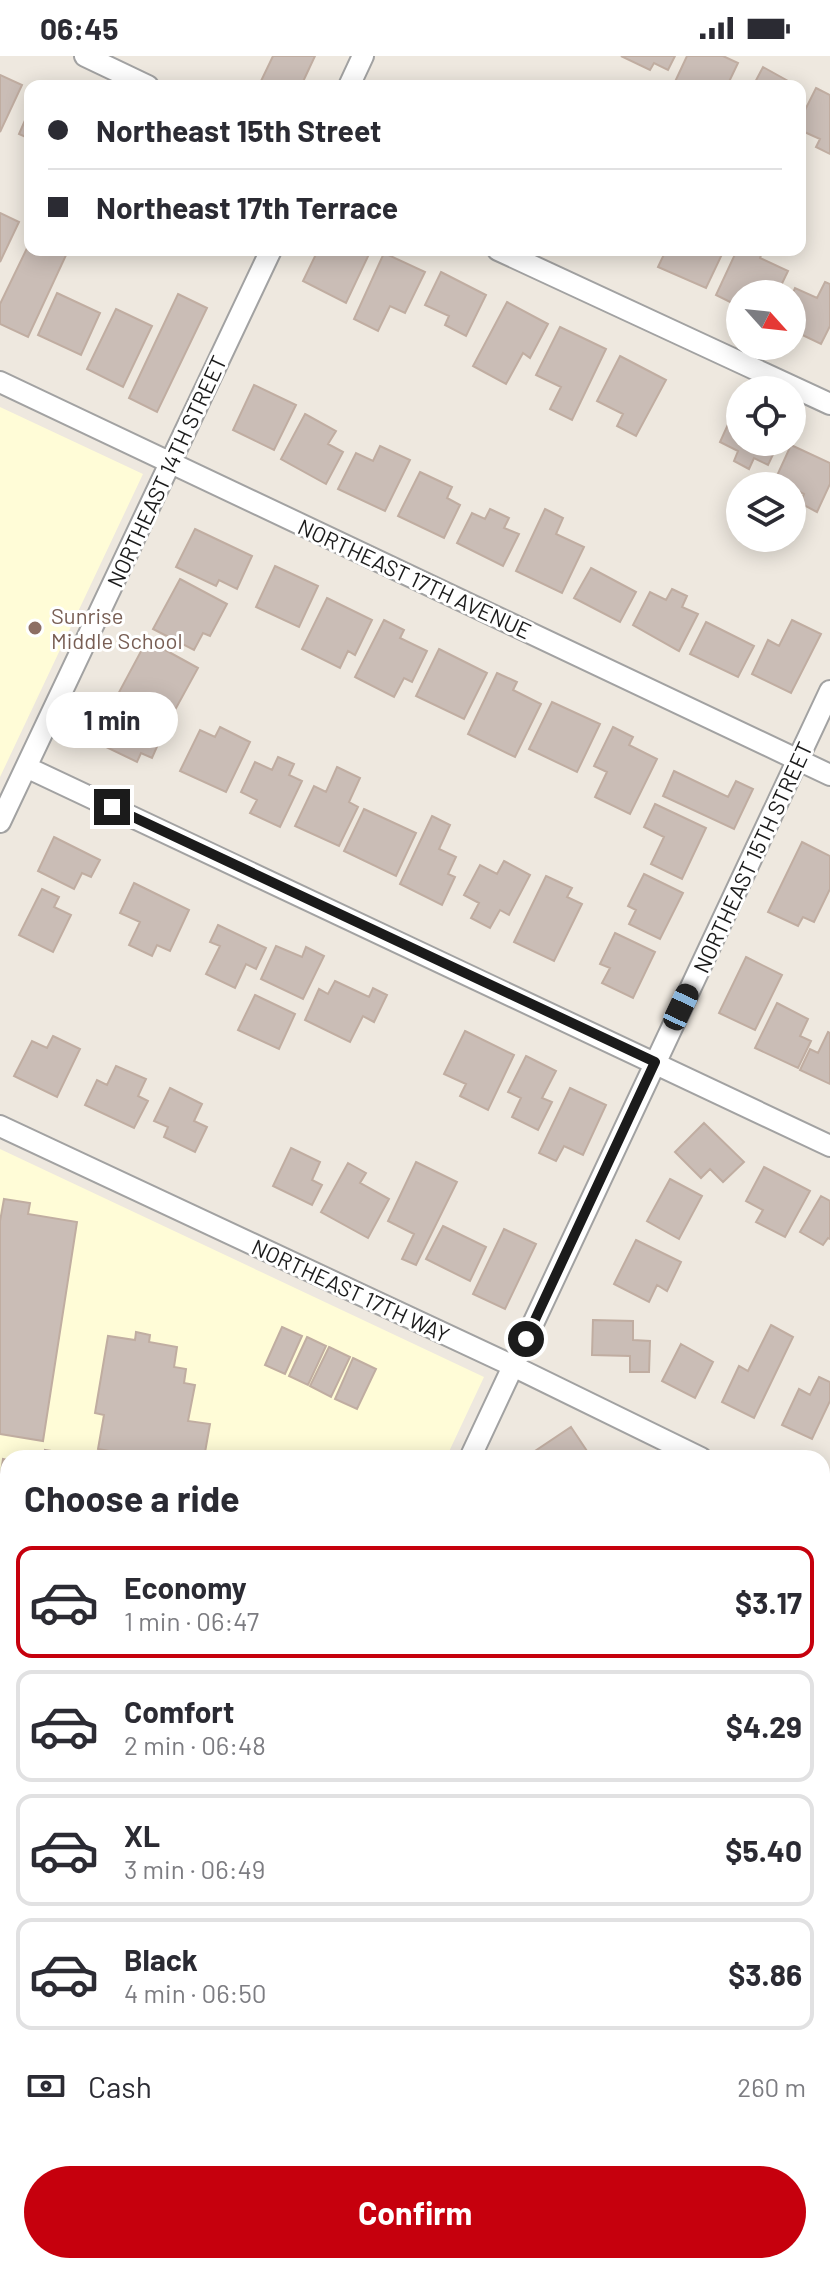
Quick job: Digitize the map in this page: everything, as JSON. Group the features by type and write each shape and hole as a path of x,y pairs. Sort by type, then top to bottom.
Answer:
{"street":[{"path":"85,56 135,80"},
{"path":"352,80 363,56"},
{"name":"NORTHEAST 14TH STREET","path":"0,822 268,256"},
{"path":"511,256 830,404"},
{"name":"NORTHEAST 17TH AVENUE","path":"0,382 830,775"},
{"name":"NORTHEAST 15TH STREET","path":"474,1450 830,691"},
{"path":"26,767 830,1146"},
{"name":"NORTHEAST 17TH WAY","path":"0,1126 513,1366 685,1450"}],"shaded area":[{"name":"Sunrise Middle School","path":"0,407 143,474 0,777"},
{"path":"0,1149 484,1377 450,1450 0,1450"}],"building":[{"path":"273,56 315,56 304,80 261,80"},
{"path":"621,56 675,56 668,70 654,63 650,70"},
{"path":"687,56 723,56 738,63 730,80 676,80"},
{"path":"763,67 786,80 756,80"},
{"path":"0,75 22,85 0,132"},
{"path":"816,88 830,95 830,154 816,147 820,139 806,133 806,108"},
{"path":"0,213 19,222 0,262"},
{"path":"24,254 66,256 28,337 0,324 0,304"},
{"path":"315,256 368,256 346,303 303,281"},
{"path":"383,256 390,256 425,272 405,313 390,306 378,331 354,319"},
{"path":"663,256 721,256 706,288 658,267"},
{"path":"734,256 761,256 788,271 784,280 726,280 726,300 716,295"},
{"path":"441,272 486,295 466,336 445,325 449,316 425,305"},
{"path":"825,282 830,284 830,326 821,344 806,337 806,293 817,298"},
{"path":"57,293 100,313 81,355 38,335"},
{"path":"178,294 207,308 157,412 129,398"},
{"path":"507,302 548,324 530,358 523,353 506,384 473,366"},
{"path":"116,309 152,326 123,387 87,369"},
{"path":"560,327 606,349 572,420 550,409 561,387 536,375"},
{"path":"620,356 666,380 636,436 617,426 623,414 597,401"},
{"path":"254,385 296,405 274,450 233,430"},
{"path":"305,414 336,431 328,444 343,452 326,484 281,459"},
{"path":"726,429 726,445 720,442"},
{"path":"380,446 410,460 385,511 338,489 356,453 373,461"},
{"path":"806,452 830,463 830,484 817,512 806,506 806,472 779,472 786,456 806,456"},
{"path":"736,456 772,456 768,465 754,458 749,469 734,461"},
{"path":"420,472 452,487 447,498 460,505 444,538 398,516"},
{"path":"490,509 509,518 504,528 519,534 503,566 457,543 472,513 485,519"},
{"path":"545,509 563,518 556,534 584,547 562,593 516,571"},
{"path":"195,529 252,556 237,589 219,580 216,586 176,567"},
{"path":"275,566 318,586 299,627 256,607"},
{"path":"591,568 636,592 620,622 574,598"},
{"path":"180,579 227,604 210,636 203,633 194,650 153,629"},
{"path":"672,589 687,596 682,607 698,614 679,651 633,625 650,592 666,600"},
{"path":"327,598 372,620 355,655 348,651 340,668 302,649"},
{"path":"384,620 404,630 400,638 427,651 412,682 404,678 394,697 355,677"},
{"path":"792,620 821,634 791,693 752,674 768,640 779,646"},
{"path":"706,622 754,646 738,677 690,654"},
{"path":"147,640 198,668 175,710 152,698 145,712 117,696"},
{"path":"439,649 487,673 464,719 416,696"},
{"path":"497,673 517,682 513,690 541,704 515,757 468,734"},
{"path":"552,702 600,724 577,772 529,749"},
{"path":"119,709 164,731 152,758 141,753 137,762 102,745"},
{"path":"220,727 250,742 226,792 180,771 200,730 215,737"},
{"path":"613,727 633,737 629,745 657,759 630,814 595,797 607,772 594,766"},
{"path":"278,757 294,764 289,775 302,781 280,827 250,813 257,800 241,792 255,762 272,770"},
{"path":"337,767 360,778 349,802 358,807 339,846 295,826 314,786 326,792"},
{"path":"674,771 728,797 736,781 753,789 734,829 663,796"},
{"path":"655,804 706,828 682,879 651,864 664,837 644,827"},
{"path":"364,809 416,833 396,876 344,851"},
{"path":"432,816 450,825 439,849 456,857 448,874 455,877 442,905 400,884"},
{"path":"54,837 100,860 91,877 82,873 74,889 38,871"},
{"path":"802,842 830,856 830,889 814,922 803,917 798,926 768,912"},
{"path":"504,861 530,875 509,915 500,910 490,928 471,918 479,903 464,895 480,865 497,874"},
{"path":"644,874 683,893 660,939 629,924 636,910 628,906"},
{"path":"546,876 572,888 567,897 582,904 554,961 514,942"},
{"path":"134,883 189,910 170,951 157,945 152,956 129,945 140,922 120,913"},
{"path":"42,889 59,897 54,907 71,915 53,952 19,935"},
{"path":"218,925 266,948 256,969 246,964 235,988 206,974 220,946 210,942"},
{"path":"615,933 655,952 633,998 602,983 610,968 600,964"},
{"path":"276,946 302,957 306,947 324,956 303,999 261,979"},
{"path":"746,957 782,975 755,1030 719,1013"},
{"path":"335,981 369,997 373,988 387,995 374,1022 363,1016 350,1042 305,1020 319,989 328,994"},
{"path":"255,995 295,1014 279,1049 238,1030"},
{"path":"777,1003 808,1019 800,1036 811,1041 798,1068 755,1048"},
{"path":"465,1031 514,1055 488,1110 460,1096 466,1084 444,1074"},
{"path":"828,1032 830,1084 800,1070 810,1049 818,1053"},
{"path":"53,1036 80,1049 57,1097 14,1076 32,1041 47,1048"},
{"path":"526,1056 556,1071 542,1098 552,1102 538,1130 512,1117 521,1098 508,1092"},
{"path":"116,1066 146,1079 138,1096 148,1101 134,1128 85,1105 97,1080 107,1085"},
{"path":"170,1088 202,1104 194,1121 207,1127 195,1152 164,1137 168,1127 154,1121"},
{"path":"570,1088 606,1105 583,1155 564,1146 556,1161 539,1153"},
{"path":"704,1123 744,1162 723,1182 710,1169 701,1178 675,1152"},
{"path":"291,1148 320,1162 312,1180 322,1185 312,1205 273,1186"},
{"path":"416,1162 457,1182 416,1265 402,1259 414,1234 388,1221"},
{"path":"348,1163 366,1173 360,1183 389,1199 368,1238 321,1212"},
{"path":"764,1167 810,1191 785,1237 756,1222 763,1210 746,1201"},
{"path":"670,1179 702,1196 679,1239 647,1221"},
{"path":"821,1196 830,1201 830,1239 823,1245 800,1232"},
{"path":"4,1199 30,1203 28,1214 77,1222 43,1441 0,1434 0,1221"},
{"path":"443,1226 486,1247 470,1281 426,1259"},
{"path":"504,1229 536,1244 505,1309 473,1294"},
{"path":"636,1240 681,1262 667,1291 657,1285 649,1302 614,1284"},
{"path":"593,1320 633,1321 633,1340 650,1341 649,1372 630,1372 630,1356 592,1355"},
{"path":"771,1325 793,1337 754,1418 722,1402 739,1366 748,1371"},
{"path":"282,1327 302,1336 285,1374 265,1365"},
{"path":"136,1332 150,1335 149,1342 177,1347 174,1367 186,1369 184,1383 195,1385 188,1421 210,1424 205,1450 98,1449 104,1415 95,1413 108,1336 135,1340"},
{"path":"307,1337 326,1346 308,1385 289,1376"},
{"path":"681,1344 713,1362 695,1398 662,1381"},
{"path":"329,1347 350,1357 331,1397 310,1386"},
{"path":"353,1358 376,1369 357,1409 335,1399"},
{"path":"819,1377 830,1382 830,1401 812,1439 782,1425 799,1389 810,1395"},
{"path":"571,1427 586,1450 536,1450"}],"place":[{"name":"Sunrise Middle School","path":"35,628"}],"route":[{"path":"112,807 655,1062 526,1339"}]}
